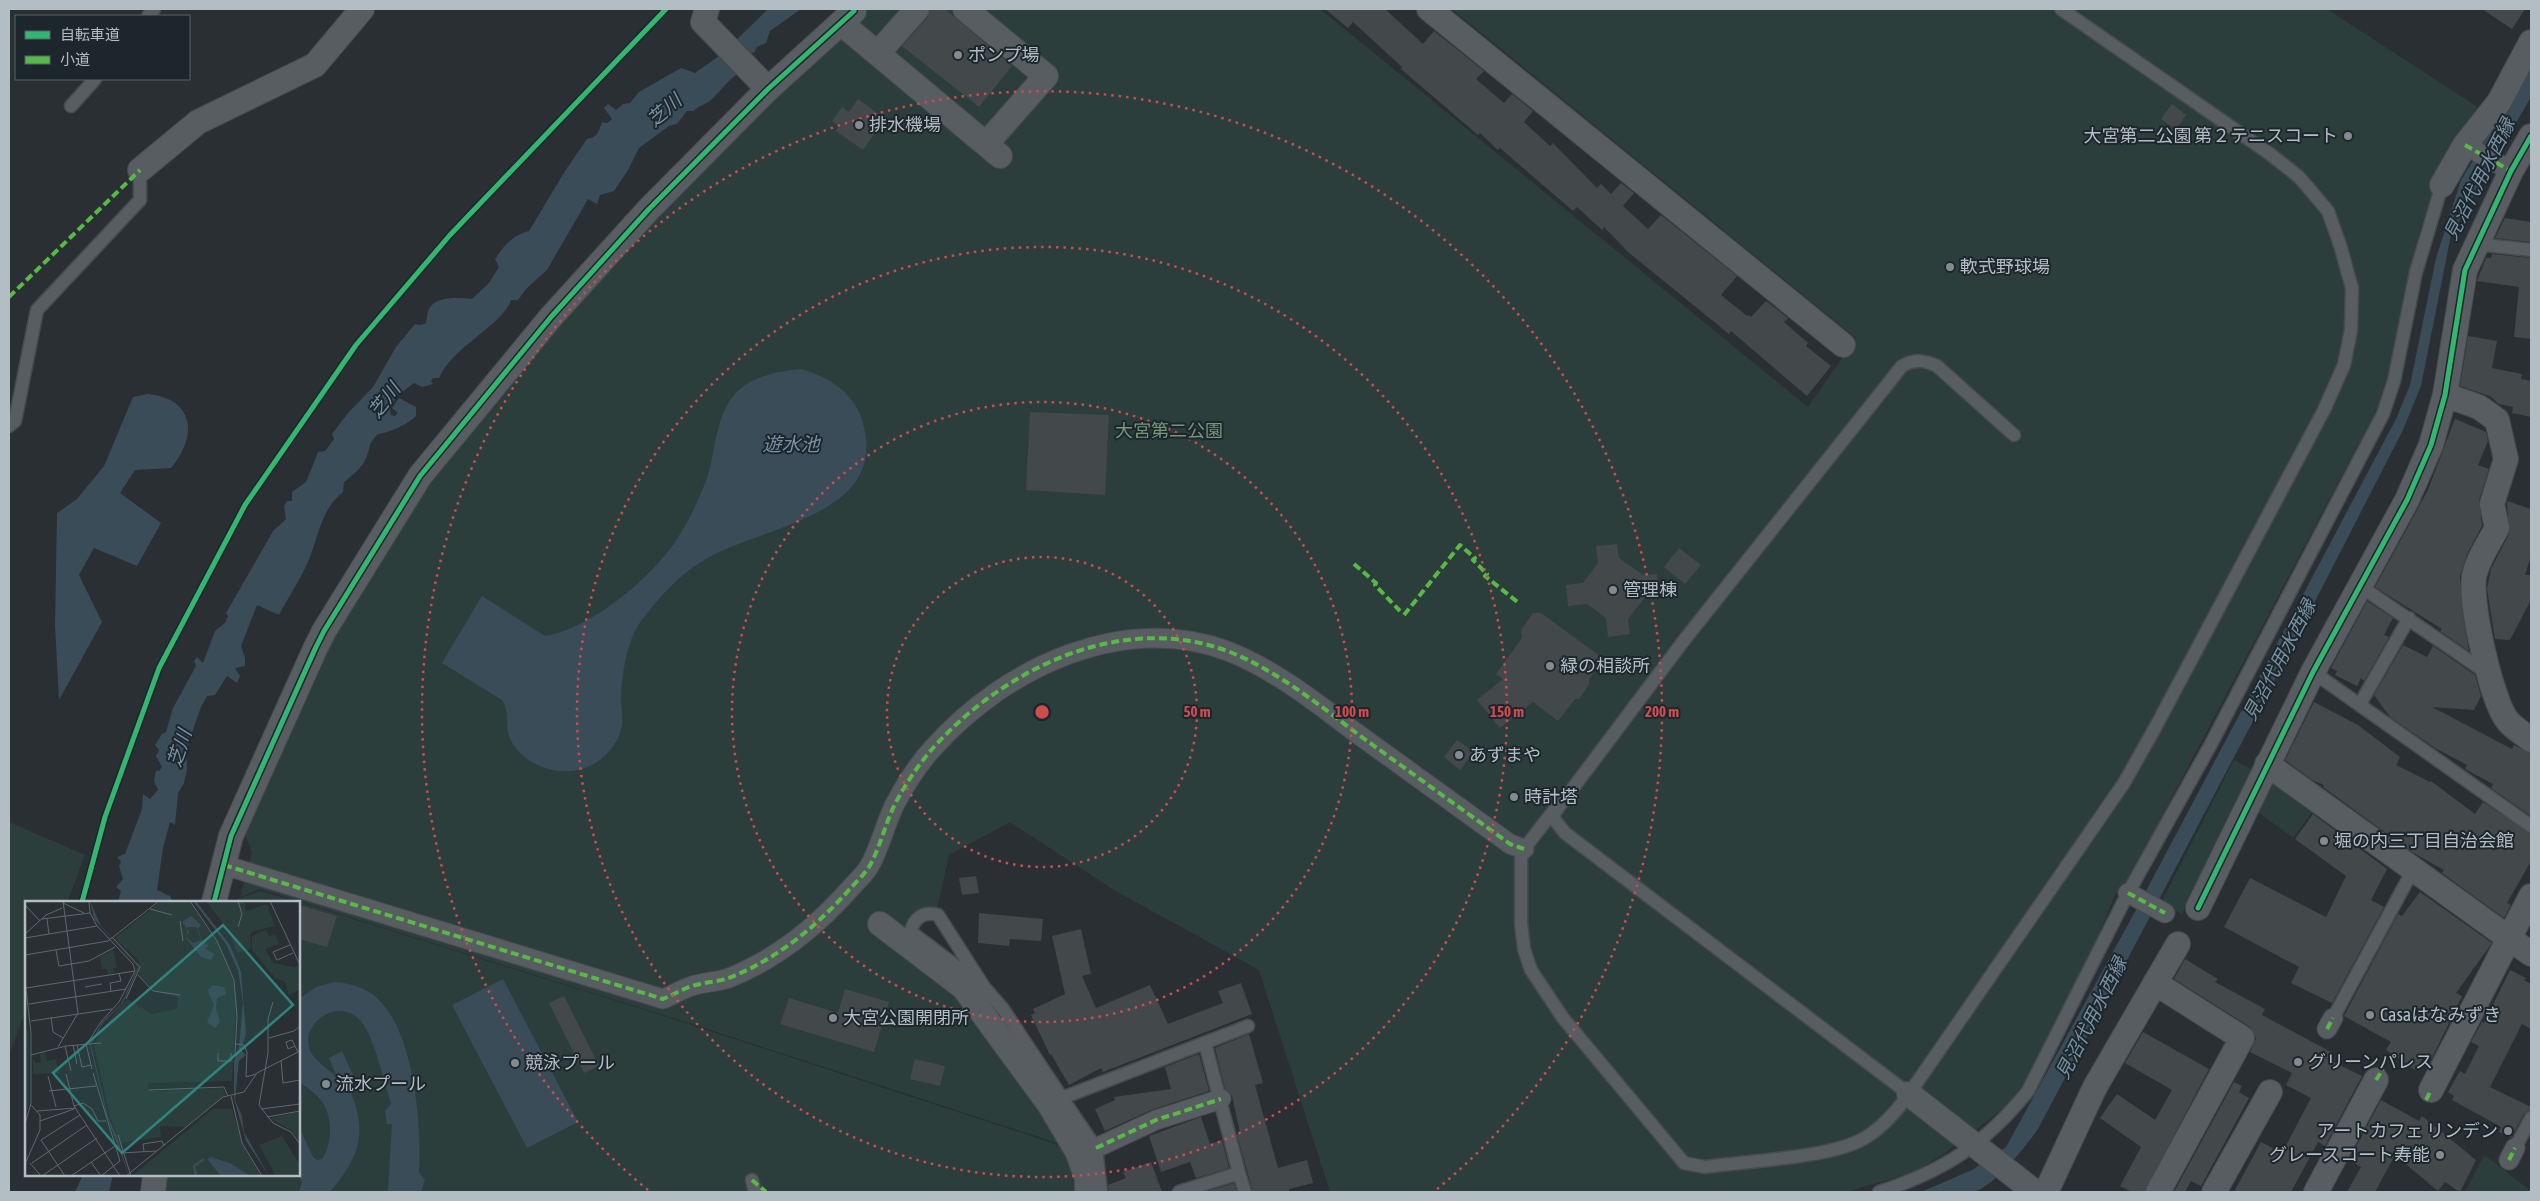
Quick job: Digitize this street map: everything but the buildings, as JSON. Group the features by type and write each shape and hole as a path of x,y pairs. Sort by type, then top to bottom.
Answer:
{"street":[{"path":"140,170 198,122 315,65 362,9"},
{"path":"878,53 917,9"},
{"path":"214,901 231,836 324,631 420,476 551,317 649,209 768,89 848,17 878,53 993,150 1046,76 965,9"},
{"path":"1429,9 1843,346"},
{"path":"705,15 768,89"},
{"path":"2442,185 2465,145 2499,102 2531,42"},
{"path":"2198,908 2313,672 2407,500 2431,446 2445,395 2465,270 2511,171 2531,136"},
{"path":"2465,145 2511,171"},
{"path":"2445,395 2479,407 2497,420 2506,459 2492,504 2497,528 2480,560 2474,576 2474,597 2487,673 2507,720 2531,740"},
{"path":"224,864 663,999 694,985 726,979 772,958 823,918 868,868 896,802 933,748 964,717 992,696 1026,673 1056,658 1091,646 1122,640 1157,639 1193,642 1230,652 1265,670 1330,713 1510,844 1524,849"},
{"path":"2267,764 2531,954"},
{"path":"2130,894 2164,913"},
{"path":"2428,1095 2531,896"},
{"path":"880,924 964,988 1049,1104 1078,1153 1087,1179 1087,1192"},
{"path":"1909,1094 2030,1189 2095,1087 2178,944"},
{"path":"2155,983 2242,1038 2158,1192"},
{"path":"2316,1192 2380,1075"},
{"path":"2214,1192 2270,1092"},
{"path":"1096,1148 1156,1120 1221,1099"},
{"path":"153,1192 155,1176"}],"lane":[{"path":"2014,436 1937,366 1926,361 1912,361 1902,366 1685,639 1524,849 1521,857 1520,923 1524,949 1531,970 1563,1018 1684,1163 1705,1167 1838,1148 1860,1141 1896,1113 2118,791 2155,728 2324,410 2344,365 2351,330 2352,288 2328,211 2299,177 2270,154 2061,9"},
{"path":"71,106 94,80"},
{"path":"9,426 15,421 38,310 140,200 140,170"},
{"path":"1879,1192 1917,1180 1979,1149 2028,1091 2383,414 2394,380 2416,272 2442,185"},
{"path":"2476,244 2531,250"},
{"path":"2360,586 2487,673"},
{"path":"2360,704 2409,618"},
{"path":"2313,672 2531,826"},
{"path":"1558,805 1554,819 1565,833 1909,1094"},
{"path":"2330,1024 2413,870"},
{"path":"984,987 911,932 915,921 926,914 938,915 984,987 1003,1009 1096,1148 1101,1192"},
{"path":"1062,1098 1248,1026"},
{"path":"1205,1043 1245,1192"},
{"path":"2512,1154 2531,1118"},
{"path":"1179,1192 1240,1173"}],"green space":[{"name":"大宮第二公園","path":"868,9 1320,9 1808,407 1856,338 1452,9 2327,9 2482,110 2433,192 2420,230 2388,379 2379,405 2129,879 2115,895 2095,944 2023,1085 2003,1108 1975,1131 1971,1131 1948,1150 1922,1167 1904,1175 1848,1192 1330,1192 1259,970 1114,890 1010,822 949,855 937,909 908,922 1066,1146 692,1024 300,901 260,889 240,897 252,853 243,828 333,620 463,431 709,149 774,101 800,73 852,27"},
{"path":"2234,760 2255,771 2182,914 2161,903"},
{"path":"2271,776 2315,808 2293,838 2255,810"},
{"path":"9,822 85,855 67,901 25,901 25,1013 9,1056"},
{"path":"260,891 295,901 233,901"},
{"path":"300,902 664,1016 1065,1147 1079,1176 1079,1192 162,1192 164,1176 300,1176"},
{"path":"2484,1155 2531,1191 2531,1192 2465,1192"}],"water":[{"name":"芝川","path":"768,9 801,9 770,31 766,43 757,47 754,53 747,52 741,72 728,82 711,100 694,111 687,111 677,124 669,126 639,148 628,170 614,191 600,195 597,204 588,199 547,270 526,289 518,300 511,300 499,318 455,356 439,378 433,378 431,381 433,384 422,387 414,383 396,397 390,409 391,415 395,416 398,413 392,408 399,398 416,407 416,416 398,428 378,434 372,441 364,462 344,482 343,492 330,506 322,522 310,557 279,615 257,605 241,646 245,658 245,666 235,668 240,676 237,683 227,676 215,695 207,696 201,707 186,750 187,769 184,783 178,793 175,825 170,822 163,848 157,890 170,896 172,901 118,901 121,891 116,887 123,879 119,866 121,862 117,857 125,854 142,809 143,794 150,799 158,790 154,781 156,771 159,771 162,767 156,756 159,750 155,745 162,734 166,732 173,708 196,666 194,661 197,657 203,663 215,631 225,623 228,616 226,613 273,531 286,519 284,506 287,501 292,501 292,492 306,482 318,452 325,451 334,439 332,434 348,413 373,387 396,347 415,324 426,323 431,306 441,300 472,299 489,283 499,267 495,259 502,249 513,238 529,231 565,171 587,139 595,136 602,122 607,123 612,119 604,108 608,104 616,110 623,104 630,103 639,92 681,68 695,73 723,53"},
{"name":"見沼代用水西縁","path":"2531,67 2531,97 2451,235 2421,386 2403,430 2271,687 2038,1129 2008,1166 1981,1189 1960,1194 1921,1192 1972,1170 2006,1147 2137,908 2396,419 2410,385 2436,258 2461,180"},
{"name":"遊水池","path":"801,369 830,381 846,393 858,410 862,420 866,452 858,477 841,497 817,513 730,547 706,559 678,579 663,595 641,621 632,638 623,678 621,697 622,721 618,739 602,758 596,763 572,771 550,769 539,766 529,760 521,754 509,736 507,713 502,700 442,663 482,596 545,636 581,624 618,600 635,586 664,556 684,527 706,481 717,432 725,409 732,398 740,389 761,377"},
{"path":"148,394 164,397 175,403 183,411 187,421 188,432 185,444 180,456 171,468 135,470 120,493 161,523 137,566 94,548 79,575 102,622 59,700 55,625 57,513 77,499 104,466 133,397"},
{"name":"競泳プール","path":"503,979 578,1122 527,1148 452,1005"},
{"name":"流水プール","path":"334,982 358,987 375,996 391,1015 408,1057 413,1081 419,1130 419,1172 425,1180 421,1192 388,1192 392,1124 387,1124 385,1111 391,1104 376,1052 368,1032 363,1024 353,1015 342,1011 331,1012 321,1017 313,1025 309,1035 309,1046 314,1057 337,1077 329,1058 342,1051 353,1075 351,1091 359,1123 358,1145 350,1164 330,1192 299,1192 302,1182 299,1176 300,1129 313,1157 317,1160 322,1159 326,1152 330,1137 329,1120 324,1105 318,1096 300,1082 300,998 316,987"},
{"path":"83,1176 113,1176 109,1192 75,1192"}],"marked path":[{"path":"2465,145 2511,171"},
{"path":"9,297 140,170"},
{"path":"1404,615 1460,545 1475,558 1473,560 1487,574 1485,576 1520,604"},
{"path":"1354,564 1376,583 1375,585 1400,611"},
{"path":"224,865 663,999 688,987 729,978 763,962 793,942 822,918 869,867 895,804 923,760 963,718 996,693 1031,671 1069,654 1109,643 1149,638 1190,641 1230,652 1263,668 1311,699 1510,844 1524,849"},
{"path":"2128,893 2165,913"},
{"path":"2327,1029 2333,1018"},
{"path":"2376,1080 2383,1069"},
{"path":"2426,1100 2431,1090"},
{"path":"1096,1148 1156,1120 1221,1099"},
{"path":"2509,1160 2515,1148"},
{"path":"752,1180 766,1192"}],"cycle path":[{"path":"82,901 105,817 159,668 245,505 356,345 450,235 666,9"},
{"path":"214,901 231,836 315,649 324,631 420,476 551,317 649,209 768,89 854,11"},
{"path":"2198,908 2313,672 2407,500 2431,445 2445,395 2465,270 2511,171 2531,136"}],"place":[{"name":"ポンプ場","path":"958,55"},
{"name":"排水機場","path":"859,125"},
{"name":"大宮第二公園 第２テニスコート","path":"2348,136"},
{"name":"軟式野球場","path":"1950,267"},
{"name":"管理棟","path":"1613,590"},
{"name":"緑の相談所","path":"1550,666"},
{"name":"あずまや","path":"1459,755"},
{"name":"時計塔","path":"1514,797"},
{"name":"堀の内三丁目自治会館","path":"2324,841"},
{"name":"Casaはなみずき","path":"2370,1015"},
{"name":"大宮公園開閉所","path":"833,1018"},
{"name":"グリーンパレス","path":"2298,1062"},
{"name":"競泳プール","path":"515,1063"},
{"name":"流水プール","path":"326,1084"},
{"name":"アートカフェ リンデン","path":"2508,1131"},
{"name":"グレースコート寿能","path":"2440,1155"}]}
